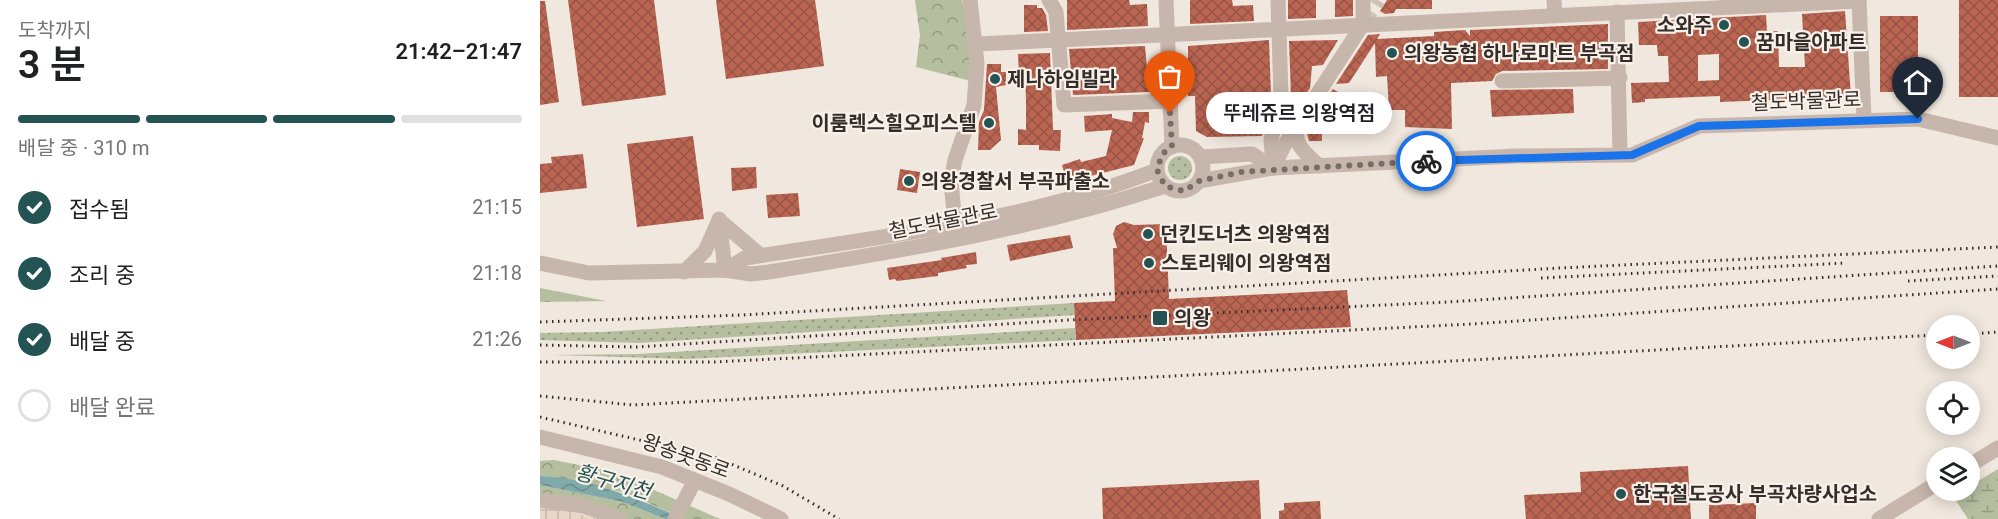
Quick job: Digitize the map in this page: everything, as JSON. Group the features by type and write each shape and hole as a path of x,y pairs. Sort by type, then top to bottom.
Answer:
{"street":[{"path":"958,241 954,223 951,182 974,105 977,45 970,0"},
{"path":"1049,0 1056,12 1064,105 1170,100"},
{"path":"1166,0 1172,147"},
{"path":"1273,168 1271,140 1281,96 1278,0"},
{"path":"1273,168 1298,124 1363,24 1363,0"},
{"path":"977,45 1363,24 1554,8 1617,12 1859,0 1864,119"},
{"path":"1617,12 1620,155"},
{"path":"1502,81 1620,78"},
{"name":"철도박물관로","path":"1199,181 1273,168 1517,156 1632,155 1699,126 1918,119 1998,138"},
{"path":"1298,124 1296,133 1299,148 1319,166"},
{"path":"1172,147 1188,147 1200,157 1202,173 1199,181 1184,191 1165,186 1157,170 1162,154 1172,147"},
{"path":"1200,157 1252,154 1273,168"},
{"name":"철도박물관로","path":"725,270 745,258 954,223 1094,193 1157,170"},
{"name":"철도박물관로","path":"540,263 589,273 725,270 751,274 769,272 958,241 1054,220 1165,186"},
{"path":"719,220 760,255"},
{"path":"719,220 725,270"},
{"path":"684,272 705,250 719,220"},
{"name":"왕송못동로","path":"540,437 572,447 617,454 662,467 694,482 729,494 781,519"},
{"name":"왕송못동로","path":"540,449 572,447"},
{"path":"1980,459 1998,448"},
{"path":"678,514 694,482"},
{"path":"1879,519 1926,490"},
{"path":"540,500 583,506 620,519"}],"green space":[{"path":"915,0 962,0 970,43 971,81 916,67 920,35"},
{"path":"1180,156 1189,159 1192,168 1189,177 1180,180 1171,177 1168,168 1171,159"},
{"path":"540,288 606,301 540,302"},
{"path":"1074,303 1075,315 639,343 540,340 540,333 602,332"},
{"path":"1075,328 1076,340 686,359 553,355 639,354"},
{"path":"554,460 613,472 720,519 684,519 626,493 540,476 540,461"},
{"path":"1998,469 1998,519 1968,519 1956,501 1980,501 1980,480"},
{"path":"540,485 623,502 665,519 619,519 540,500"}],"shaded area":[{"path":"540,506 557,508 597,519 540,519"}],"water":[{"name":"황구지천","path":"540,476 596,485 684,519 665,519 623,502 540,485"}],"building":[{"path":"568,0 654,0 666,95 582,106"},
{"path":"716,0 815,0 824,66 726,79"},
{"path":"1067,0 1129,0 1130,5 1147,4 1148,26 1067,30"},
{"path":"1190,0 1232,0 1233,6 1253,5 1254,21 1190,24"},
{"path":"1288,0 1316,0 1316,18 1288,19"},
{"path":"1335,0 1353,0 1353,16 1335,17"},
{"path":"1387,0 1432,0 1432,9 1396,9 1394,13 1385,14 1380,11"},
{"path":"1959,0 1998,0 1998,97 1959,97"},
{"path":"540,1 545,1 559,102 540,105"},
{"path":"1024,5 1037,5 1037,8 1042,8 1046,15 1048,31 1024,32"},
{"path":"1845,11 1851,97 1720,102 1720,96 1645,99 1645,102 1632,103 1631,83 1669,82 1668,56 1658,56 1657,45 1639,45 1638,22 1766,15 1767,31 1778,31 1779,67 1805,67 1802,14","holes":["1719,54 1719,80 1698,81 1698,55"]},
{"path":"1880,16 1918,16 1918,92 1880,92"},
{"path":"1608,24 1608,69 1502,71 1496,74 1492,81 1451,83 1452,129 1405,127 1405,110 1389,110 1387,76 1376,77 1375,43 1349,83 1336,84 1368,35 1380,34 1377,39 1434,36 1434,32 1465,30 1470,36 1470,30"},
{"path":"1269,40 1271,95 1262,136 1207,137 1196,131 1195,96 1188,96 1188,46"},
{"path":"1338,40 1323,65 1312,66 1310,88 1284,128 1291,96 1289,41"},
{"path":"1145,46 1149,92 1073,95 1069,49"},
{"path":"1050,53 1053,130 1061,130 1060,151 1039,150 1039,145 1018,145 1018,129 1026,130 1026,100 1025,76 1019,76 1018,54"},
{"path":"987,64 1001,64 1001,72 1006,72 1006,85 996,87 1001,140 990,150 978,150 979,122 984,110"},
{"path":"1333,89 1341,94 1330,110 1367,109 1369,132 1322,134 1322,141 1309,141 1306,129"},
{"path":"1573,89 1574,113 1492,117 1490,90"},
{"path":"1133,112 1149,112 1149,123 1145,122 1142,138 1144,138 1134,165 1067,182 1062,165 1080,159 1081,162 1106,156 1112,130 1085,132 1084,116 1112,114 1112,118 1132,122"},
{"path":"693,136 704,219 637,227 627,144"},
{"path":"583,154 587,188 540,193 540,164 552,163 551,157"},
{"path":"756,167 757,188 732,191 731,168"},
{"name":"의왕경찰서 부곡파출소","path":"900,169 920,172 917,193 897,190"},
{"path":"798,193 800,216 768,218 766,195"},
{"path":"1124,222 1134,225 1166,224 1169,299 1347,290 1351,327 1076,340 1074,303 1115,301 1113,248 1117,248 1113,234 1116,226"},
{"path":"1070,235 1073,248 1010,261 1007,245"},
{"path":"976,252 977,264 966,265 967,268 938,273 938,276 889,280 887,268 942,260 941,258"},
{"name":"한국철도공사 부곡차량사업소","path":"1688,466 1691,519 1526,519 1524,495 1581,492 1580,472"},
{"path":"1259,480 1261,519 1103,519 1102,488"},
{"path":"1320,501 1321,519 1279,519 1279,511 1284,510 1284,503"},
{"path":"1756,503 1756,519 1709,519 1709,505"}],"tunnel":[{"path":"1363,24 1378,0"}],"railway":[{"path":"540,322 742,315 1560,268 1998,247"},
{"path":"1541,278 1846,263"},
{"path":"540,345 636,347 1069,320 1448,302 1998,266"},
{"path":"1908,281 1998,276"},
{"path":"540,362 714,362 1472,324 1998,289"},
{"path":"1980,333 1998,332"},
{"path":"540,396 633,405 1926,336"},
{"path":"540,417 717,458 783,486 839,519"}],"way so far":[{"path":"1170,113 1172,147 1162,154 1157,170 1165,186 1177,191 1190,189 1199,181 1273,168 1426,161"}],"place":[{"name":"소와주","path":"1724,25"},
{"name":"꿈마을아파트","path":"1744,42"},
{"name":"의왕농협 하나로마트 부곡점","path":"1392,53"},
{"name":"제나하임빌라","path":"995,79"},
{"name":"뚜레쥬르 의왕역점","path":"1170,113"},
{"name":"이룸렉스힐오피스텔","path":"989,123"},
{"name":"의왕경찰서 부곡파출소","path":"909,181"},
{"name":"던킨도너츠 의왕역점","path":"1148,234"},
{"name":"스토리웨이 의왕역점","path":"1149,263"},
{"name":"의왕","path":"1160,318"},
{"name":"한국철도공사 부곡차량사업소","path":"1621,494"}],"route":[{"path":"1426,161 1517,156 1632,155 1699,126 1918,119"}]}
